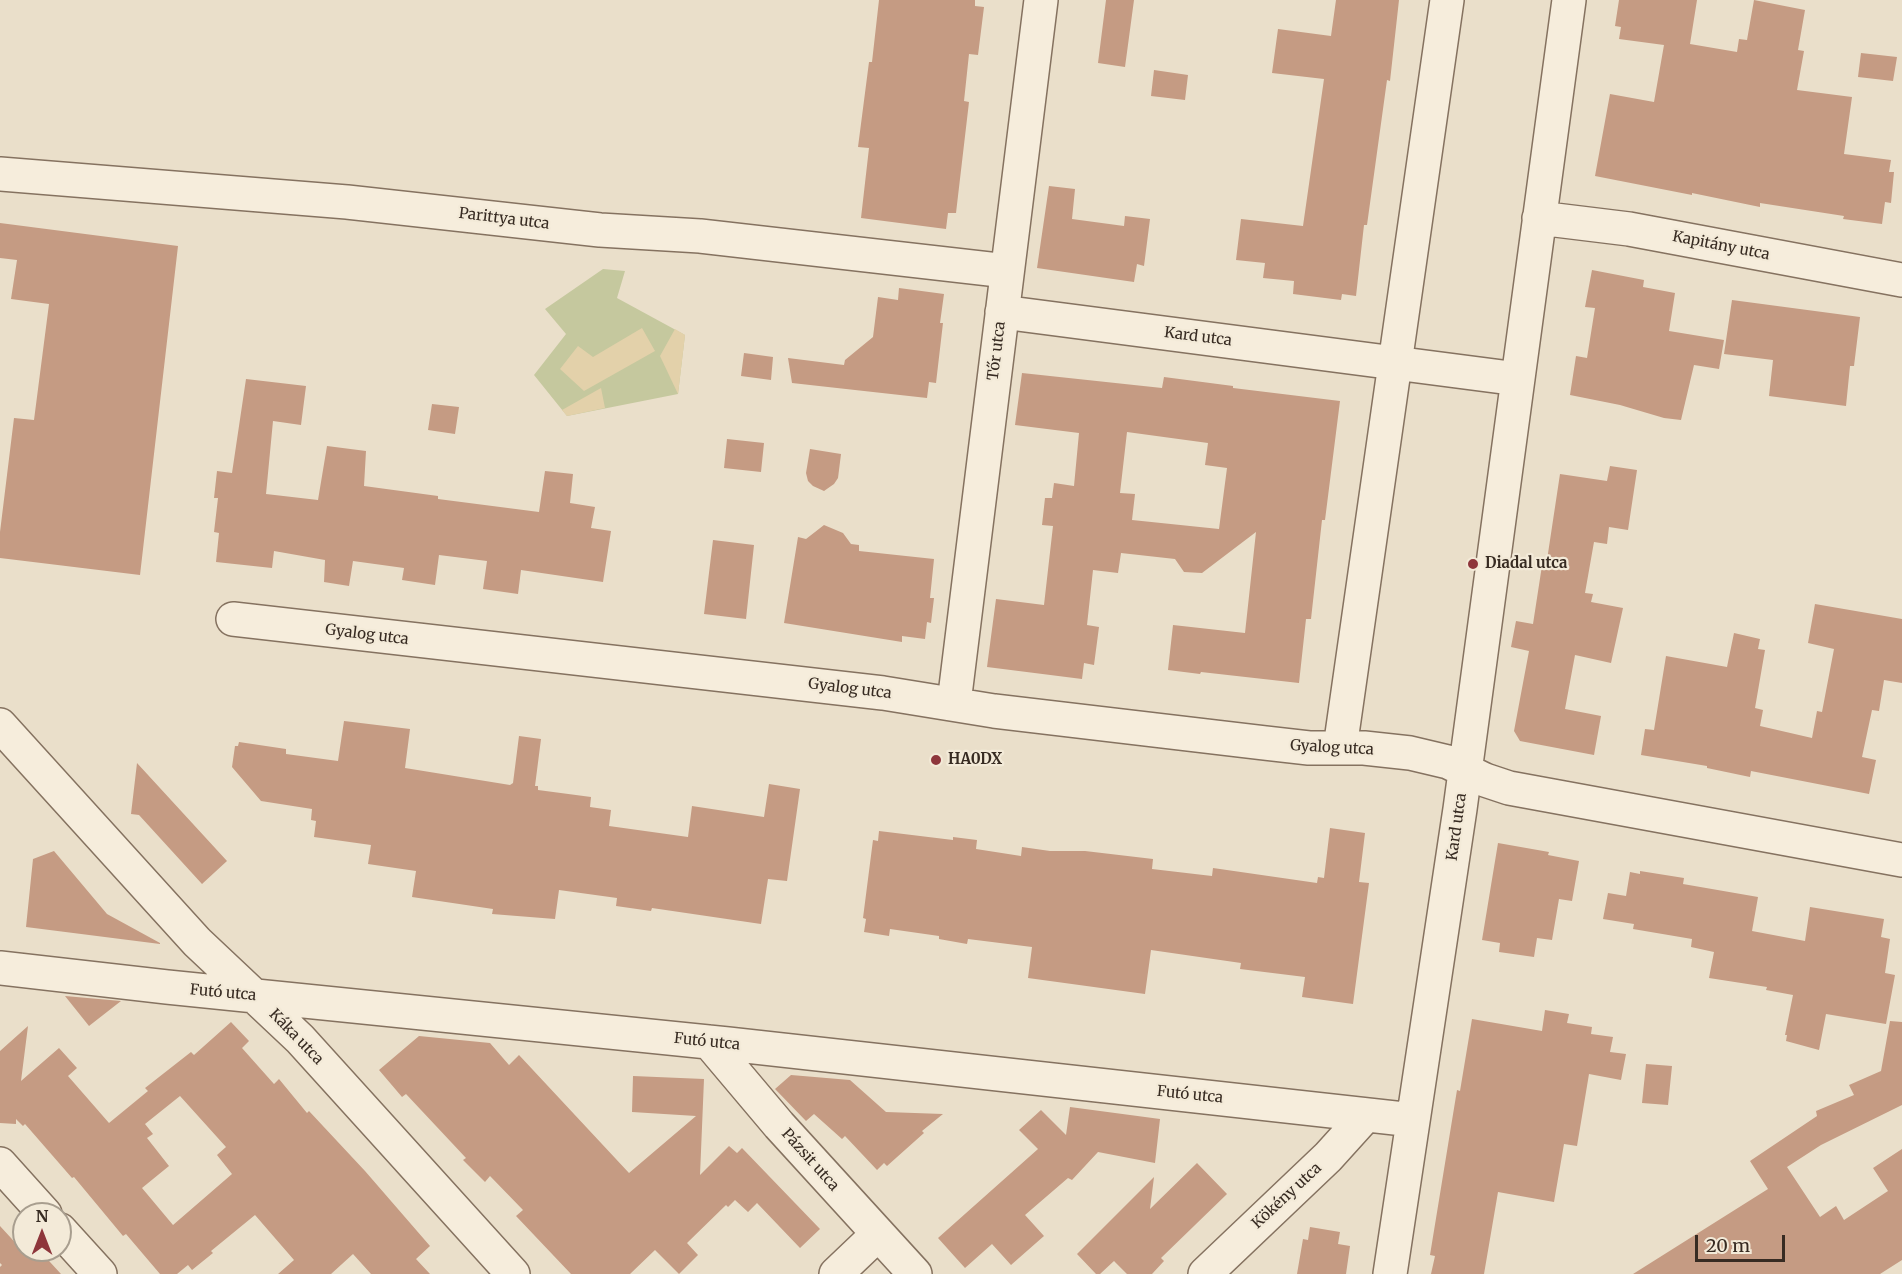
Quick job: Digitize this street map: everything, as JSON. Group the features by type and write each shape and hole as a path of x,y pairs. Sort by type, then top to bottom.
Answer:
{"street":[{"name":"Tőr utca","path":"954,703 1041,0"},
{"path":"1340,748 1447,0"},
{"name":"Kard utca","path":"1390,1274 1464,770 1569,0"},
{"name":"Parittya utca","path":"0,174 347,201 600,231 700,236 1007,272"},
{"name":"Kapitány utca","path":"1539,219 1629,229 1902,280"},
{"name":"Kard utca","path":"1002,312 1518,379"},
{"name":"Gyalog utca","path":"233,619 872,692 994,711 1242,741 1310,748 1364,748 1431,757 1464,770"},
{"name":"Káka utca","path":"0,726 197,942 300,1040 513,1274"},
{"path":"1464,770 1509,788 1902,860"},
{"name":"Futó utca","path":"0,968 709,1042 1413,1120"},
{"name":"Pázsit utca","path":"709,1042 779,1125 915,1274"},
{"name":"Kökény utca","path":"1205,1274 1328,1157 1366,1115"},
{"path":"0,1164 34,1202"},
{"path":"836,1274 878,1234"},
{"path":"72,1243 100,1274"}],"green space":[{"path":"603,269 625,271 617,298 685,335 678,394 567,416 534,375 566,334 545,309"}],"sand":[{"path":"642,328 655,351 584,391 560,369 578,346 593,357"},
{"path":"675,329 685,335 678,394 660,356"},
{"path":"601,388 605,408 567,416 562,410"}],"building":[{"path":"879,0 975,0 975,6 984,7 978,55 969,54 964,101 969,102 956,213 948,213 946,229 861,218 869,148 858,147 869,62 872,62"},
{"path":"1106,0 1134,0 1125,67 1098,63"},
{"path":"1336,0 1399,0 1390,81 1387,80 1367,225 1364,225 1356,296 1342,294 1341,300 1293,294 1294,281 1263,278 1265,263 1236,260 1241,219 1303,226 1324,79 1272,73 1278,29 1331,36"},
{"path":"1619,0 1697,0 1690,44 1737,52 1739,39 1747,40 1754,0 1805,10 1798,50 1804,51 1797,90 1852,97 1844,154 1891,160 1889,172 1894,172 1891,203 1885,202 1882,224 1760,203 1760,207 1595,176 1610,94 1654,102 1664,45 1619,39 1621,27 1615,26"},
{"path":"1861,53 1897,57 1893,81 1858,77"},
{"path":"1154,70 1188,75 1185,100 1151,96"},
{"path":"1049,186 1075,189 1072,219 1124,226 1125,216 1150,219 1144,266 1137,264 1134,282 1037,268"},
{"path":"0,223 178,246 140,575 0,558 0,532 14,418 34,420 49,304 11,299 17,260 0,258"},
{"path":"1592,270 1644,280 1643,287 1675,293 1669,331 1724,340 1719,369 1694,365 1681,420 1570,395 1576,356 1587,358 1595,308 1585,307"},
{"path":"899,288 944,294 936,383 929,382 927,398 792,383 788,358 844,365 845,360 873,337 878,297 898,300"},
{"path":"1732,300 1860,317 1854,366 1850,366 1846,406 1769,396 1773,360 1724,354"},
{"path":"744,353 773,357 771,380 741,376"},
{"path":"1022,373 1162,388 1164,377 1340,401 1325,520 1322,520 1311,619 1306,619 1299,683 1168,670 1173,625 1245,633 1256,532 1202,573 1184,572 1175,559 1121,553 1118,573 1093,570 1087,625 1099,627 1094,665 1084,663 1082,679 987,667 996,599 1044,605 1053,526 1042,525 1045,498 1052,498 1054,483 1074,486 1079,433 1015,425","holes":["1127,432 1208,443 1205,465 1227,468 1219,529 1132,520 1135,494 1120,493"]},
{"path":"246,379 306,386 301,425 273,421 266,494 318,500 327,446 366,451 364,486 438,496 438,499 539,512 545,471 573,474 570,503 595,507 591,528 611,531 603,582 521,570 518,594 483,589 487,561 439,555 435,585 402,580 404,568 353,561 349,586 324,582 325,560 274,551 272,568 216,562 219,533 214,532 218,498 214,498 217,471 232,473"},
{"path":"432,404 459,407 455,434 428,430"},
{"path":"727,439 764,443 761,472 724,468"},
{"path":"810,449 841,454 838,478 824,491 808,481 806,473"},
{"path":"1610,466 1637,470 1628,530 1609,527 1607,544 1594,542 1585,593 1593,594 1591,602 1623,608 1611,663 1575,655 1565,709 1601,716 1594,755 1520,741 1514,731 1529,651 1511,647 1516,621 1533,624 1543,559 1547,560 1560,474 1607,481"},
{"path":"824,525 843,533 851,544 859,545 859,551 934,559 930,598 934,598 931,623 927,622 925,639 902,636 902,642 784,623 798,537 806,539"},
{"path":"713,540 754,545 746,619 704,614"},
{"path":"1815,604 1902,619 1902,683 1884,680 1879,711 1872,710 1862,757 1876,760 1869,794 1751,771 1750,777 1707,768 1707,766 1641,755 1645,729 1654,730 1666,656 1727,667 1734,633 1760,639 1758,649 1765,650 1755,708 1763,710 1760,726 1812,738 1817,711 1822,712 1834,649 1808,643"},
{"path":"344,721 410,729 405,768 510,785 513,783 519,736 541,739 535,786 538,786 538,790 591,797 590,807 611,810 609,826 688,837 692,806 764,817 769,784 800,789 787,881 768,879 761,924 652,908 651,911 616,906 617,898 559,890 555,919 492,914 493,909 412,897 416,871 368,864 371,845 314,837 316,821 311,820 312,809 261,801 232,767 235,746 238,746 239,742 286,749 286,754 338,761"},
{"path":"137,763 227,861 202,884 139,815 131,814"},
{"path":"1330,828 1365,833 1359,882 1369,883 1353,1004 1302,997 1305,977 1240,969 1241,963 1151,950 1145,994 1028,978 1032,947 968,939 967,944 939,939 939,936 890,929 889,936 864,932 866,919 863,918 873,840 878,841 879,831 953,840 953,837 977,840 976,849 1021,856 1022,847 1050,851 1085,851 1153,859 1152,869 1212,876 1213,868 1317,883 1318,877 1324,878"},
{"path":"1498,843 1549,852 1548,855 1579,861 1572,901 1559,899 1552,940 1537,938 1534,957 1499,952 1500,943 1482,940"},
{"path":"54,851 107,914 160,944 26,927 33,859"},
{"path":"1640,871 1684,878 1683,884 1758,897 1752,931 1805,941 1810,907 1884,919 1881,937 1890,939 1885,973 1895,975 1886,1024 1826,1014 1819,1050 1786,1041 1787,1035 1785,1035 1793,995 1766,990 1767,987 1709,978 1714,952 1691,947 1692,939 1633,929 1634,924 1603,919 1608,893 1626,896 1630,872 1640,874"},
{"path":"65,996 121,1001 89,1026"},
{"path":"1545,1010 1569,1014 1567,1023 1592,1027 1591,1034 1613,1037 1610,1052 1626,1054 1621,1080 1589,1074 1577,1146 1564,1144 1554,1202 1498,1192 1484,1274 1431,1274 1435,1256 1430,1255 1457,1090 1460,1091 1472,1019 1542,1031"},
{"path":"1890,1021 1902,1022 1902,1105 1821,1145 1787,1167 1820,1217 1836,1206 1844,1220 1888,1191 1873,1168 1902,1149 1902,1260 1880,1274 1633,1274 1768,1189 1750,1161 1817,1116 1816,1111 1854,1095 1849,1085 1881,1071"},
{"path":"231,1022 249,1041 242,1048 274,1084 279,1079 307,1113 309,1111 365,1171 430,1246 416,1259 430,1274 371,1274 353,1254 331,1274 278,1274 294,1260 255,1215 211,1251 213,1253 192,1270 188,1265 177,1274 160,1274 126,1234 123,1236 74,1177 72,1178 25,1124 23,1126 16,1119 16,1124 0,1123 0,1051 28,1026 21,1081 59,1048 77,1068 68,1076 109,1123 148,1091 145,1088 191,1052 194,1055","holes":["180,1096 226,1147 217,1155 232,1174 173,1225 142,1188 169,1166 147,1138 153,1134 145,1124"]},
{"path":"419,1036 490,1043 509,1065 519,1055 629,1173 696,1116 632,1112 633,1076 704,1079 700,1175 729,1146 737,1153 742,1148 820,1229 800,1248 757,1203 748,1212 735,1200 728,1207 726,1205 687,1243 698,1255 679,1274 655,1250 630,1274 571,1274 516,1216 523,1210 490,1176 485,1182 463,1160 466,1158 406,1094 402,1097 379,1070"},
{"path":"1646,1064 1672,1066 1668,1105 1642,1103"},
{"path":"791,1075 850,1080 886,1112 943,1114 922,1131 924,1133 887,1166 884,1163 877,1170 845,1136 842,1139 814,1114 806,1121 775,1089"},
{"path":"1070,1107 1160,1119 1155,1163 1098,1152 1072,1180 1068,1178 1025,1215 1044,1236 1011,1265 992,1244 965,1268 938,1238 1038,1149 1019,1130 1041,1110 1066,1135"},
{"path":"1197,1163 1227,1194 1161,1258 1164,1261 1152,1274 1127,1274 1114,1261 1100,1274 1096,1274 1077,1254 1154,1177 1150,1209"},
{"path":"0,1226 12,1239 12,1262 50,1262 61,1274 0,1274 2,1265 0,1263"},
{"path":"1310,1227 1340,1232 1338,1244 1350,1246 1346,1274 1297,1274 1303,1239 1308,1240"}],"place":[{"name":"Diadal utca","path":"1473,564"},
{"name":"HA0DX","path":"936,760"}]}
